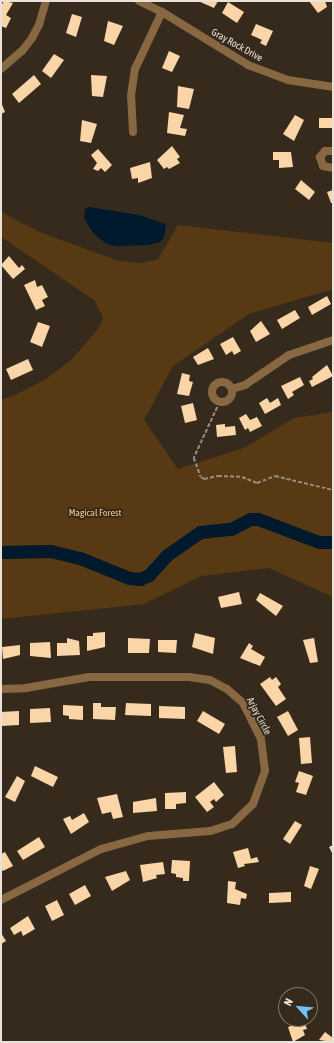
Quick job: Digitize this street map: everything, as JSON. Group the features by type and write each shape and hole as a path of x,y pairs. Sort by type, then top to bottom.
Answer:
{"street":[{"path":"1,69 22,51 32,38 39,26 46,1"},
{"name":"Gray Rock Drive","path":"139,1 162,12 248,64 288,80 333,87"},
{"path":"133,132 131,96 135,69 162,12"},
{"path":"333,151 325,151 320,158 323,166 333,168"},
{"path":"232,390 245,385 289,355 333,340"},
{"path":"226,382 232,390 230,397 220,402 212,394 214,386 226,382"},
{"name":"Arjay Circle","path":"1,689 26,688 89,677 189,677 210,680 227,689 243,703 260,739 265,771 253,804 232,824 210,831 148,836 101,849 1,900"}],"path":[{"path":"220,402 194,458 201,477 207,479 218,476 242,477 257,483 274,476 333,490"}],"green space":[{"name":"Magical Forest","path":"1,212 39,232 119,261 142,263 158,259 178,225 333,243 333,289 249,314 173,366 144,420 178,469 244,448 294,418 333,412 333,597 269,568 201,576 144,604 1,619 1,399 11,397 46,379 71,360 99,328 103,317 94,300 1,237"}],"water":[{"path":"89,207 139,215 166,224 164,237 160,242 149,245 116,246 107,244 94,234 84,218 85,209"}],"building":[{"path":"4,1 13,3 6,15 11,18 6,28 1,26 1,6"},
{"path":"198,1 218,1 214,8"},
{"path":"309,1 325,1 327,7 318,13"},
{"path":"228,2 244,12 237,23 222,13"},
{"path":"72,14 82,17 76,37 66,33"},
{"path":"108,21 123,26 114,45 104,41"},
{"path":"256,24 273,31 266,46 260,43 262,40 251,35"},
{"path":"169,51 180,56 172,72 162,68"},
{"path":"54,54 64,60 51,78 42,71"},
{"path":"34,75 41,84 19,103 12,94"},
{"path":"91,75 107,76 103,97 92,96"},
{"path":"178,86 194,89 189,109 177,107"},
{"path":"1,102 5,112 1,114"},
{"path":"169,112 184,115 180,128 187,129 185,136 167,133"},
{"path":"295,115 304,120 294,141 283,134"},
{"path":"319,118 333,118 333,128 319,128"},
{"path":"82,120 97,124 91,143 80,141"},
{"path":"172,146 180,157 177,159 180,163 169,169 167,167 164,169 157,160"},
{"path":"98,149 112,165 105,172 101,168 98,171 93,169 97,163 91,155"},
{"path":"273,152 291,152 293,167 279,168 279,160 273,160"},
{"path":"150,162 152,178 138,183 138,178 132,179 130,168"},
{"path":"301,180 315,192 309,200 295,189"},
{"path":"333,190 333,203 331,203 327,192"},
{"path":"9,256 19,268 22,265 25,269 13,279 1,265"},
{"path":"35,280 37,287 42,285 48,297 42,300 45,306 36,310 24,285"},
{"path":"327,296 331,304 312,315 308,307"},
{"path":"295,310 300,318 282,329 277,320"},
{"path":"261,321 270,334 256,342 250,331"},
{"path":"38,322 50,326 42,347 30,342"},
{"path":"233,337 241,351 234,355 232,351 226,355 220,344"},
{"path":"208,348 214,359 198,365 193,357"},
{"path":"28,359 33,370 11,380 6,369"},
{"path":"327,365 333,376 312,387 309,381"},
{"path":"182,373 190,375 189,381 193,382 189,396 177,394"},
{"path":"300,377 304,385 292,392 294,395 288,399 281,386"},
{"path":"267,398 270,403 278,398 281,405 265,414 259,403"},
{"path":"193,403 197,420 185,423 181,406"},
{"path":"246,414 250,420 257,417 262,426 250,432 248,428 245,430 239,418"},
{"path":"225,424 225,427 235,426 236,435 217,437 216,425"},
{"path":"239,592 242,604 221,608 218,597"},
{"path":"260,593 283,606 276,616 256,600"},
{"path":"105,632 105,647 87,651 87,636 93,636 93,633"},
{"path":"195,633 215,638 213,654 192,647"},
{"path":"67,638 79,641 80,655 57,656 57,643 67,643"},
{"path":"128,638 150,639 149,653 128,653"},
{"path":"314,638 318,662 310,663 303,640"},
{"path":"158,640 177,640 176,653 158,652"},
{"path":"50,642 51,658 30,656 30,643"},
{"path":"249,643 253,646 251,649 265,657 260,666 240,658"},
{"path":"20,645 20,655 3,659 2,647"},
{"path":"270,677 272,680 276,677 281,684 278,687 286,699 276,706 260,684"},
{"path":"93,703 101,703 101,707 116,707 115,720 93,719"},
{"path":"126,703 151,704 151,716 125,715"},
{"path":"63,705 83,706 83,720 69,719 69,716 63,715"},
{"path":"159,706 185,707 185,719 159,718"},
{"path":"50,708 51,722 30,723 30,709"},
{"path":"19,711 19,725 1,726 1,712"},
{"path":"203,711 225,724 219,734 197,721"},
{"path":"288,711 298,730 288,736 277,717"},
{"path":"310,737 312,763 301,764 299,738"},
{"path":"235,746 237,772 226,773 223,747"},
{"path":"35,766 58,777 53,787 31,776"},
{"path":"299,771 313,776 306,795 296,792 299,783 295,782"},
{"path":"17,776 25,781 15,802 5,797"},
{"path":"214,782 224,795 216,802 214,799 210,802 214,807 207,812 195,797"},
{"path":"186,792 186,803 176,804 176,809 165,809 165,793"},
{"path":"117,794 123,817 113,819 111,812 102,814 97,798"},
{"path":"156,798 157,811 133,813 133,802"},
{"path":"84,813 89,822 71,834 63,819 70,816 72,820"},
{"path":"295,821 302,825 290,844 283,839"},
{"path":"39,837 45,847 23,860 17,851"},
{"path":"333,845 333,855 329,847"},
{"path":"248,848 251,859 257,857 259,862 244,864 245,866 238,868 233,852"},
{"path":"5,852 13,866 3,871 1,869 1,854"},
{"path":"172,860 190,861 189,881 183,881 183,878 176,877 176,874 171,873"},
{"path":"163,862 165,874 156,875 157,878 143,882 140,865"},
{"path":"310,866 319,869 311,889 304,886"},
{"path":"126,871 130,880 112,891 105,877"},
{"path":"228,881 236,882 235,889 247,894 246,899 241,898 240,905 227,903"},
{"path":"85,885 91,896 75,905 69,894"},
{"path":"291,892 291,902 269,903 269,893"},
{"path":"57,900 64,915 52,921 45,906"},
{"path":"28,916 35,929 23,936 21,931 14,935 10,928"},
{"path":"1,933 6,941 1,944"},
{"path":"288,1027 306,1027 307,1029 303,1030 305,1035 293,1042"},
{"path":"325,1032 333,1038 333,1042 319,1040"}],"waterway":[{"path":"1,552 51,551 80,558 129,578 140,579 149,575 167,555 200,532 231,529 250,519 258,519 319,542 333,542"}]}
